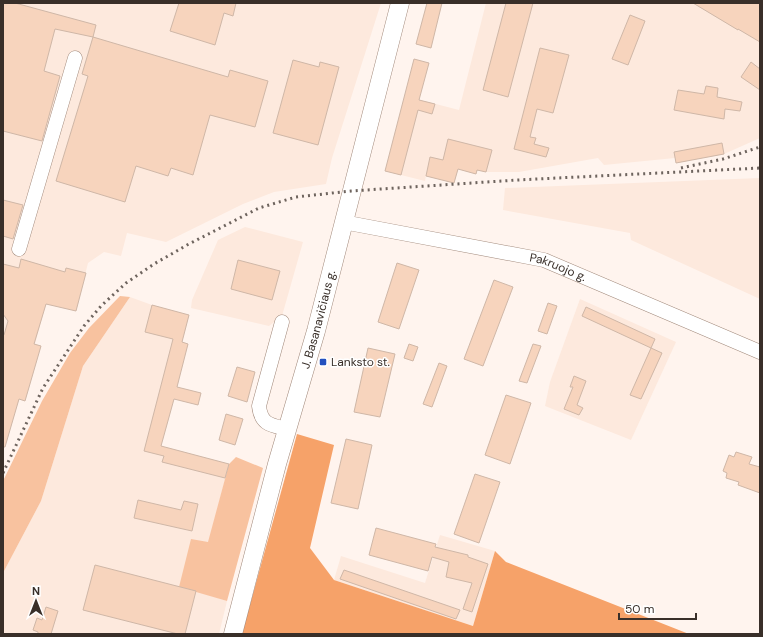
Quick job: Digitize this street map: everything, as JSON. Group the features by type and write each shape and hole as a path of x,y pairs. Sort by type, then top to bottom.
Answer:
{"main road":[{"name":"J. Basanavičiaus g.","path":"233,634 287,429 316,331 400,3"}],"street":[{"path":"19,249 75,58"},
{"name":"Pakruojo g.","path":"344,222 544,260 760,352"},
{"path":"282,322 259,406 260,414 264,421 270,425 287,429"}],"shaded area":[{"path":"3,3 381,3 332,158 326,184 274,192 243,204 166,242 127,233 121,256 104,252 88,263 76,311 46,304 35,344 41,346 25,401 19,399 5,447 3,446"},
{"path":"486,3 760,3 760,138 724,154 676,163 675,158 604,165 598,158 519,172 487,172 478,170 476,174 458,169 454,183 426,176 425,181 385,171 405,96 459,110"},
{"path":"760,178 760,299 631,240 630,233 503,210 505,188"},
{"path":"245,227 303,242 282,316 269,326 191,308 192,300 218,240"},
{"path":"120,296 130,297 83,366 41,501 3,573 3,481 42,401 70,353 89,328"},
{"path":"130,297 152,305 189,315 182,342 188,344 161,446 229,464 196,591 227,601 219,634 3,634 3,573 41,501 83,366"},
{"path":"580,299 676,342 631,440 545,406 550,382"},
{"path":"297,434 334,445 310,548 334,580 473,626 495,551 506,562 689,634 242,634"},
{"path":"236,457 263,468 227,601 179,587 191,539 208,542 229,464"},
{"path":"440,535 495,551 473,626 334,580 341,556 425,583"}],"building":[{"path":"3,3 15,3 96,25 93,37 55,29 44,71 60,76 42,141 3,131"},
{"path":"179,3 236,3 233,16 224,13 215,45 170,31"},
{"path":"427,3 442,3 431,48 416,44"},
{"path":"506,3 533,3 508,97 483,90"},
{"path":"693,3 760,3 760,42 738,30"},
{"path":"630,15 645,21 628,65 612,59"},
{"path":"93,37 228,77 230,70 268,81 255,127 210,115 193,175 171,168 168,176 136,166 125,202 56,181 88,76 82,74"},
{"path":"540,48 569,55 553,113 537,109 530,137 536,138 534,144 549,148 546,157 514,149"},
{"path":"414,59 429,63 419,100 435,104 432,114 418,110 401,175 385,171"},
{"path":"293,60 319,67 320,62 339,67 318,145 273,133"},
{"path":"751,62 760,69 760,90 741,77"},
{"path":"706,86 718,88 717,97 742,102 740,111 725,109 724,119 674,110 678,90 704,94"},
{"path":"448,139 492,150 486,172 477,170 476,174 458,169 454,183 426,176 430,157 443,160"},
{"path":"722,143 724,154 676,163 674,152"},
{"path":"3,200 23,205 13,239 3,236"},
{"path":"21,259 65,272 66,268 86,273 76,311 46,304 34,344 41,346 25,401 19,399 5,447 3,447 3,334 4,335 8,321 3,314 3,264 19,268"},
{"path":"238,260 280,271 272,300 231,289"},
{"path":"397,263 419,270 399,329 378,322"},
{"path":"494,280 513,287 483,366 464,359"},
{"path":"548,303 557,306 547,334 538,331"},
{"path":"152,305 189,315 182,342 188,344 177,387 201,393 198,405 174,399 161,446 229,464 225,478 162,462 164,456 144,451 173,339 145,332"},
{"path":"586,307 655,339 651,348 582,316"},
{"path":"409,344 418,347 413,361 404,358"},
{"path":"533,344 541,346 527,383 519,381"},
{"path":"368,348 395,354 380,417 354,412"},
{"path":"651,348 662,353 641,399 630,395"},
{"path":"439,363 447,366 432,407 423,404"},
{"path":"237,367 255,372 247,402 228,396"},
{"path":"574,376 586,381 577,405 583,408 579,415 564,409 573,387 570,387"},
{"path":"506,395 531,403 510,464 485,455"},
{"path":"226,414 243,419 235,445 219,440"},
{"path":"346,439 372,445 358,509 331,503"},
{"path":"736,452 752,457 749,464 760,467 760,493 738,485 739,482 726,478 727,473 723,471 729,455 734,457"},
{"path":"475,474 500,482 479,543 454,534"},
{"path":"138,500 181,510 184,501 198,504 192,531 134,518"},
{"path":"376,528 436,544 435,547 468,555 468,557 488,564 472,612 463,609 472,583 446,577 449,562 432,557 428,571 369,555"},
{"path":"95,565 196,591 185,634 178,634 83,610"},
{"path":"344,570 460,610 456,619 340,579"},
{"path":"46,607 58,611 51,634 38,634 38,632 33,630 37,618 42,620"}],"railway":[{"path":"681,168 723,159 760,147"},
{"path":"3,473 43,388 84,326 101,306 126,283 154,264 187,245 259,208 296,197 351,191 517,180 760,168"}],"place":[{"name":"Lanksto st.","path":"323,362"}]}
